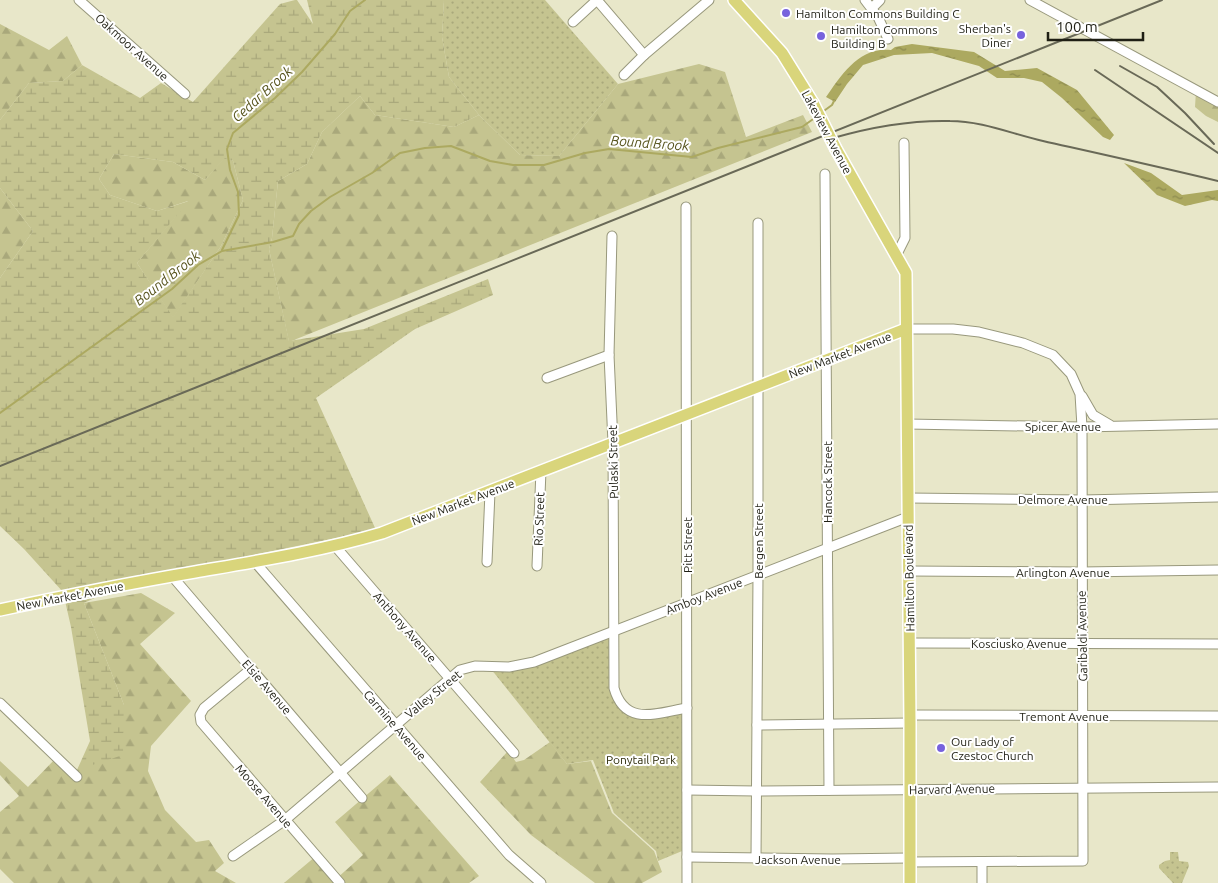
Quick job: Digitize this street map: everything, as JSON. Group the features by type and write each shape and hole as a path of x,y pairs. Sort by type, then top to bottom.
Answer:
{"main road":[{"name":"Lakeview Avenue","path":"734,0 782,53 813,103 836,149 906,273"},
{"name":"Hamilton Boulevard","path":"906,273 910,644 910,883"},
{"name":"New Market Avenue","path":"0,610 335,546 382,533 906,329"}],"street":[{"name":"Oakmoor Avenue","path":"79,0 185,94"},
{"path":"573,22 597,0 644,55"},
{"path":"624,76 644,55 708,0"},
{"path":"865,0 878,17 888,39"},
{"path":"872,8 880,0"},
{"path":"1030,0 1218,102"},
{"path":"896,256 905,238 904,143"},
{"name":"Hancock Street","path":"825,174 829,790"},
{"name":"Pitt Street","path":"686,207 687,883"},
{"name":"Bergen Street","path":"756,859 758,223"},
{"name":"Pulaski Street","path":"612,236 609,355 613,443 614,688 620,702 629,711 636,714 648,715 687,708"},
{"path":"906,329 966,330 1022,343 1053,355 1071,374 1093,416 1113,426"},
{"path":"547,378 609,355"},
{"name":"Garibaldi Avenue","path":"1080,394 1082,427 1083,845"},
{"name":"Spicer Avenue","path":"907,424 1082,427 1218,424"},
{"name":"Rio Street","path":"536,566 540,471"},
{"path":"488,562 490,492"},
{"name":"Delmore Avenue","path":"908,498 1082,500 1218,497"},
{"name":"Amboy Avenue","path":"556,654 908,517"},
{"name":"Anthony Avenue","path":"335,546 514,753"},
{"name":"Carmine Avenue","path":"254,561 509,856 541,883"},
{"name":"Arlington Avenue","path":"909,571 1081,572 1218,570"},
{"name":"Elsie Avenue","path":"172,576 362,798"},
{"name":"Kosciusko Avenue","path":"910,644 1218,644"},
{"name":"Valley Street","path":"233,856 285,820 460,670 469,667 509,667 534,662 556,654"},
{"name":"Moose Avenue","path":"251,669 206,706 200,715 203,726 340,883"},
{"path":"0,703 77,777"},
{"name":"Tremont Avenue","path":"757,725 910,719 1218,716"},
{"name":"Harvard Avenue","path":"687,790 1218,787"},
{"name":"Jackson Avenue","path":"687,857 909,860 982,863 1083,861 1083,845"},
{"path":"982,863 982,883"}],"green space":[{"path":"297,0 313,24 307,0 444,0 442,37 449,77 479,115 454,127 375,115 360,96 322,132 307,164 278,181 272,238 269,249 289,341 364,329 488,279 493,295 415,329 316,398 376,530 135,579 84,603 124,705 123,755 77,770 90,741 71,627 63,592 0,526 0,278 33,231 0,188 0,120 29,83 63,81 82,65 140,98 161,83 193,102 280,4","holes":["114,154 173,162 205,180 225,158 233,161 243,200 221,246 173,317 137,263 189,201 157,211 110,195 99,179"]},
{"path":"444,0 545,0 618,84 559,156 520,155 479,115 449,77 442,37"},
{"path":"0,24 49,50 67,36 82,65 63,81 29,83 0,120"},
{"path":"699,64 725,72 746,137 803,115 812,132 289,342 269,249 272,238 278,181 307,164 322,132 360,96 375,115 454,127 479,115 520,155 559,156 618,84"},
{"path":"1196,91 1218,98 1218,122 1206,116 1195,107"},
{"path":"114,154 173,162 205,180 225,157 233,161 243,200 221,246 173,318 137,263 188,201 157,211 110,195 99,179"},
{"path":"0,188 33,231 0,278"},
{"path":"141,593 175,613 140,644 191,701 151,746 148,771 165,810 196,842 209,840 224,863 215,871 236,883 14,883 0,869 0,812 19,796 0,775 0,761 28,787 56,758 77,770 124,705 84,603"},
{"name":"Ponytail Park","path":"613,632 615,695 638,715 685,705 687,849 658,861 656,851 614,813 593,760 567,764 491,669 548,658"},
{"path":"550,742 567,764 591,761 612,813 654,851 662,872 642,883 595,883 531,835 480,782 508,751 516,762 524,760"},
{"path":"390,775 479,876 469,883 284,883 316,856 336,879 363,855 335,822"},
{"path":"1170,852 1178,852 1179,861 1188,862 1189,866 1182,883 1173,883 1159,868 1159,865 1170,860"}],"water":[{"path":"912,44 974,52 1005,71 1037,68 1077,90 1114,135 1110,140 1103,137 1062,98 1042,82 1024,78 997,78 979,66 932,53 894,55 863,65 835,102 826,97 845,71 861,57 880,50 891,50 895,47"},
{"path":"1124,163 1151,173 1182,195 1218,190 1218,201 1212,200 1185,206 1157,195"}],"waterway":[{"name":"Cedar Brook","path":"222,250 239,215 238,192 230,170 227,149 233,133 275,98 302,72 335,34 350,11 365,0"},
{"name":"Bound Brook","path":"821,113 832,105 834,101"},
{"name":"Bound Brook","path":"0,413 172,289 198,265 222,251 273,242 293,236 299,224 311,211 400,153 425,148 451,146 490,161 513,165 544,165 585,153 609,149 692,157 718,148 802,127 816,117"}],"railway":[{"path":"0,466 1162,0"},
{"path":"1120,66 1157,87 1214,144"},
{"path":"1095,70 1218,153"},
{"path":"833,138 905,123 935,121 974,123 1043,141 1218,181"}],"place":[{"name":"Hamilton Commons Building C","path":"786,13"},
{"name":"Sherban's Diner","path":"1021,35"},
{"name":"Hamilton Commons Building B","path":"821,36"},
{"name":"Our Lady of Czestoc Church","path":"941,748"}]}
